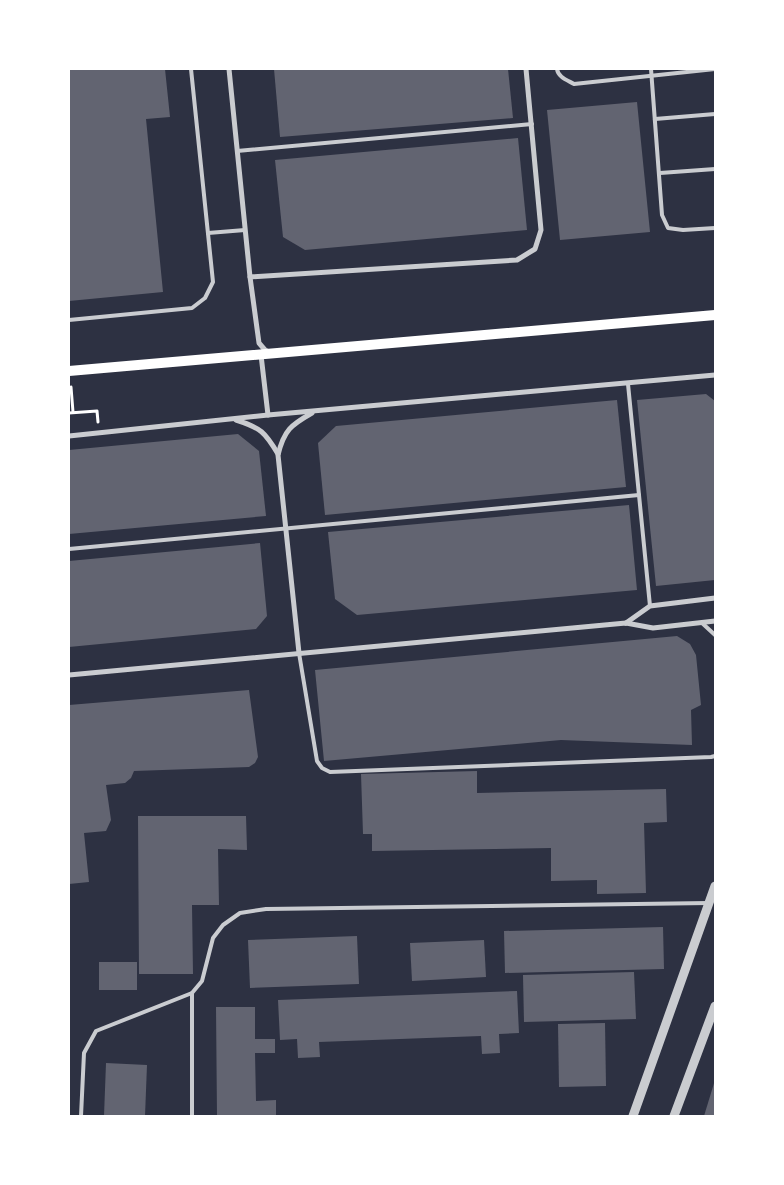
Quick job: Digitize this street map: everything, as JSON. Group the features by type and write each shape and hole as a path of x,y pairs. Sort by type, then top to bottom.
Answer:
{"main road":[{"path":"69,371 715,315"}],"street":[{"path":"229,69 250,277 259,343 272,354"},
{"path":"250,277 517,260 534,249 541,230 526,69"},
{"path":"261,355 268,415"},
{"path":"69,436 268,415 715,376"},
{"path":"299,653 278,455 282,438 296,422 315,412"},
{"path":"232,419 255,426 267,436 278,455"},
{"path":"626,623 650,606 715,598"},
{"path":"69,675 626,623 653,628 715,621"},
{"path":"633,1116 715,886"},
{"path":"674,1116 715,1006"}],"lane":[{"path":"69,320 192,308 205,298 213,282 191,69"},
{"path":"557,69 564,79 574,84 715,69"},
{"path":"650,69 662,215 668,228 683,230 715,228"},
{"path":"655,119 715,114"},
{"path":"237,151 532,124"},
{"path":"660,173 715,169"},
{"path":"208,233 245,230"},
{"path":"628,384 650,606"},
{"path":"69,549 285,527 639,495"},
{"path":"702,622 715,635"},
{"path":"299,653 317,761 322,768 330,772 715,756"},
{"path":"81,1116 84,1052 96,1031 192,993 202,981 213,938 223,925 240,913 266,909 709,903"},
{"path":"192,993 192,1116"}],"path":[{"path":"69,371 71,413 97,411 99,433"}],"building":[{"path":"69,69 165,69 170,117 146,119 163,292 69,301"},
{"path":"274,69 508,69 513,118 280,137"},
{"path":"637,102 650,232 560,240 547,110"},
{"path":"518,138 527,230 305,250 283,237 275,160"},
{"path":"706,394 715,401 715,580 656,586 637,400"},
{"path":"617,400 626,487 325,515 318,443 336,426"},
{"path":"238,434 259,451 266,516 69,534 69,450"},
{"path":"629,505 637,590 357,615 335,599 328,532"},
{"path":"260,543 267,616 256,629 69,647 69,561"},
{"path":"677,636 690,644 696,655 701,705 691,710 692,745 561,740 324,761 315,670"},
{"path":"249,690 258,757 255,763 249,767 134,771 131,778 125,783 106,785 111,820 106,831 84,833 89,882 69,884 69,705"},
{"path":"477,771 477,793 666,789 667,822 644,823 646,893 597,894 597,880 551,881 551,848 372,851 372,834 363,834 361,774"},
{"path":"138,816 246,816 247,850 218,849 219,905 192,905 193,974 139,974"},
{"path":"663,927 664,969 505,973 504,931"},
{"path":"357,936 359,984 250,988 248,940"},
{"path":"484,940 486,977 412,981 410,943"},
{"path":"99,962 137,962 137,990 99,990"},
{"path":"634,972 636,1019 524,1022 523,975"},
{"path":"517,991 519,1033 499,1034 500,1053 482,1054 481,1036 319,1042 320,1057 298,1058 297,1039 280,1040 278,1000"},
{"path":"216,1007 255,1007 255,1039 275,1039 275,1053 255,1053 256,1101 276,1100 276,1116 217,1116"},
{"path":"605,1023 606,1086 559,1087 558,1024"},
{"path":"106,1063 147,1065 145,1116 104,1116"},
{"path":"715,1080 715,1116 704,1116"}]}
